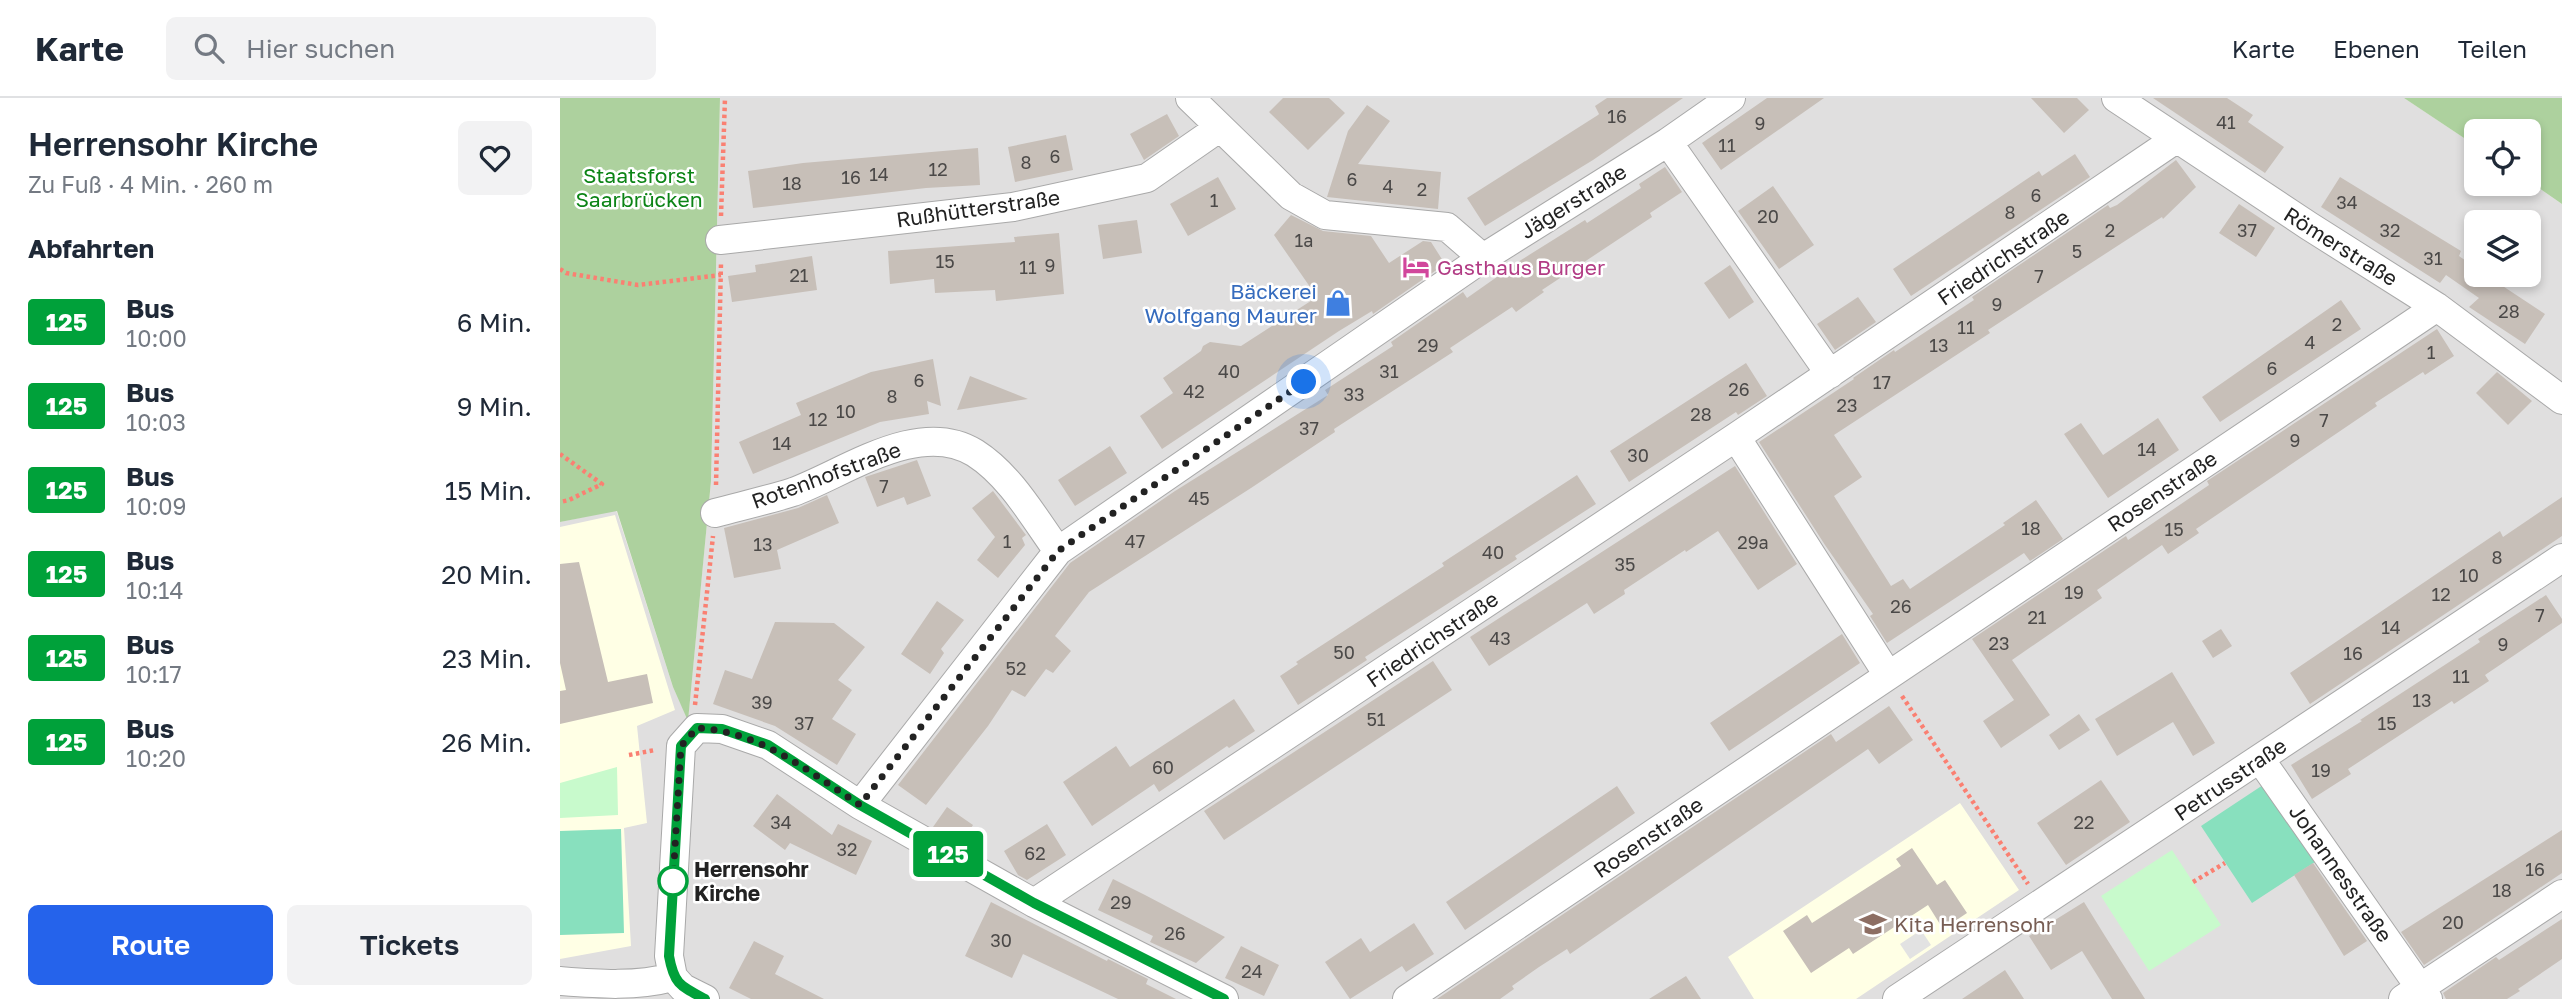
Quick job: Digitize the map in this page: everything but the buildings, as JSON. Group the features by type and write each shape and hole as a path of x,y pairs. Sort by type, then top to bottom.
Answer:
{"street":[{"path":"1190,98 1291,196 1325,215 1447,227 1483,258"},
{"name":"Jägerstraße","path":"860,805 1058,551 1483,258 1668,142 1731,98"},
{"name":"Römerstraße","path":"2116,98 2437,307 2562,400"},
{"name":"Rußhütterstraße","path":"720,240 1013,207 1147,178 1219,128"},
{"name":"Friedrichstraße","path":"1034,903 1736,437 2176,139"},
{"path":"1668,142 1830,374"},
{"name":"Rosenstraße","path":"1407,999 2437,307"},
{"path":"1736,437 1888,675"},
{"name":"Rotenhofstraße","path":"715,513 794,491 891,449 915,444 950,443 974,453 1003,476 1058,551"},
{"name":"Petrusstraße","path":"1898,999 2562,558"},
{"path":"684,991 669,956 681,746 697,728 722,729 768,745 860,805 1034,903 1224,999"},
{"name":"Johannesstraße","path":"2260,759 2417,995 2562,894"},
{"path":"560,981 614,985 648,984 684,991"}],"path":[{"path":"696,703 715,513 725,98"},
{"path":"560,269 638,285 721,275"},
{"path":"560,453 602,484 560,502"},
{"path":"1888,675 2042,905"},
{"path":"629,755 642,752"},
{"path":"2193,882 2225,863"}],"shaded area":[{"path":"720,98 2404,98 2464,138 2464,196 2541,196 2541,189 2562,204 2562,999 560,999 560,522 616,510 673,687 688,719 711,481"},
{"path":"615,515 675,710 637,726 647,823 624,828 631,946 560,959 560,527"},
{"name":"Kita Herrensohr","path":"1960,803 2019,890 1856,999 1754,999 1728,957"},
{"path":"1921,930 1931,945 1910,959 1900,944"}],"green space":[{"name":"Staatsforst Saarbrücken","path":"560,98 720,98 711,481 688,721 673,687 617,511 560,522"},
{"path":"2404,98 2562,98 2562,204 2541,189 2541,119 2464,119 2464,138"},
{"path":"617,767 618,815 560,818 560,783"},
{"path":"2263,785 2315,862 2252,903 2201,826"},
{"path":"621,829 624,933 560,935 560,831"},
{"path":"2172,850 2221,925 2149,971 2101,896"}],"bus line":[{"name":"125","path":"705,999 683,988 673,977 669,956 681,746 697,728 722,729 768,745 860,805 1034,903 1224,999"}],"place":[{"name":"Gasthaus Burger","path":"1416,267"},
{"name":"Bäckerei Wolfgang Maurer","path":"1338,303"},
{"name":"Herrensohr Kirche","path":"673,881"},
{"name":"Kita Herrensohr","path":"1873,924"}],"route":[{"path":"673,881 681,746 697,728 722,729 768,745 860,805 1058,551 1304,382"}]}
